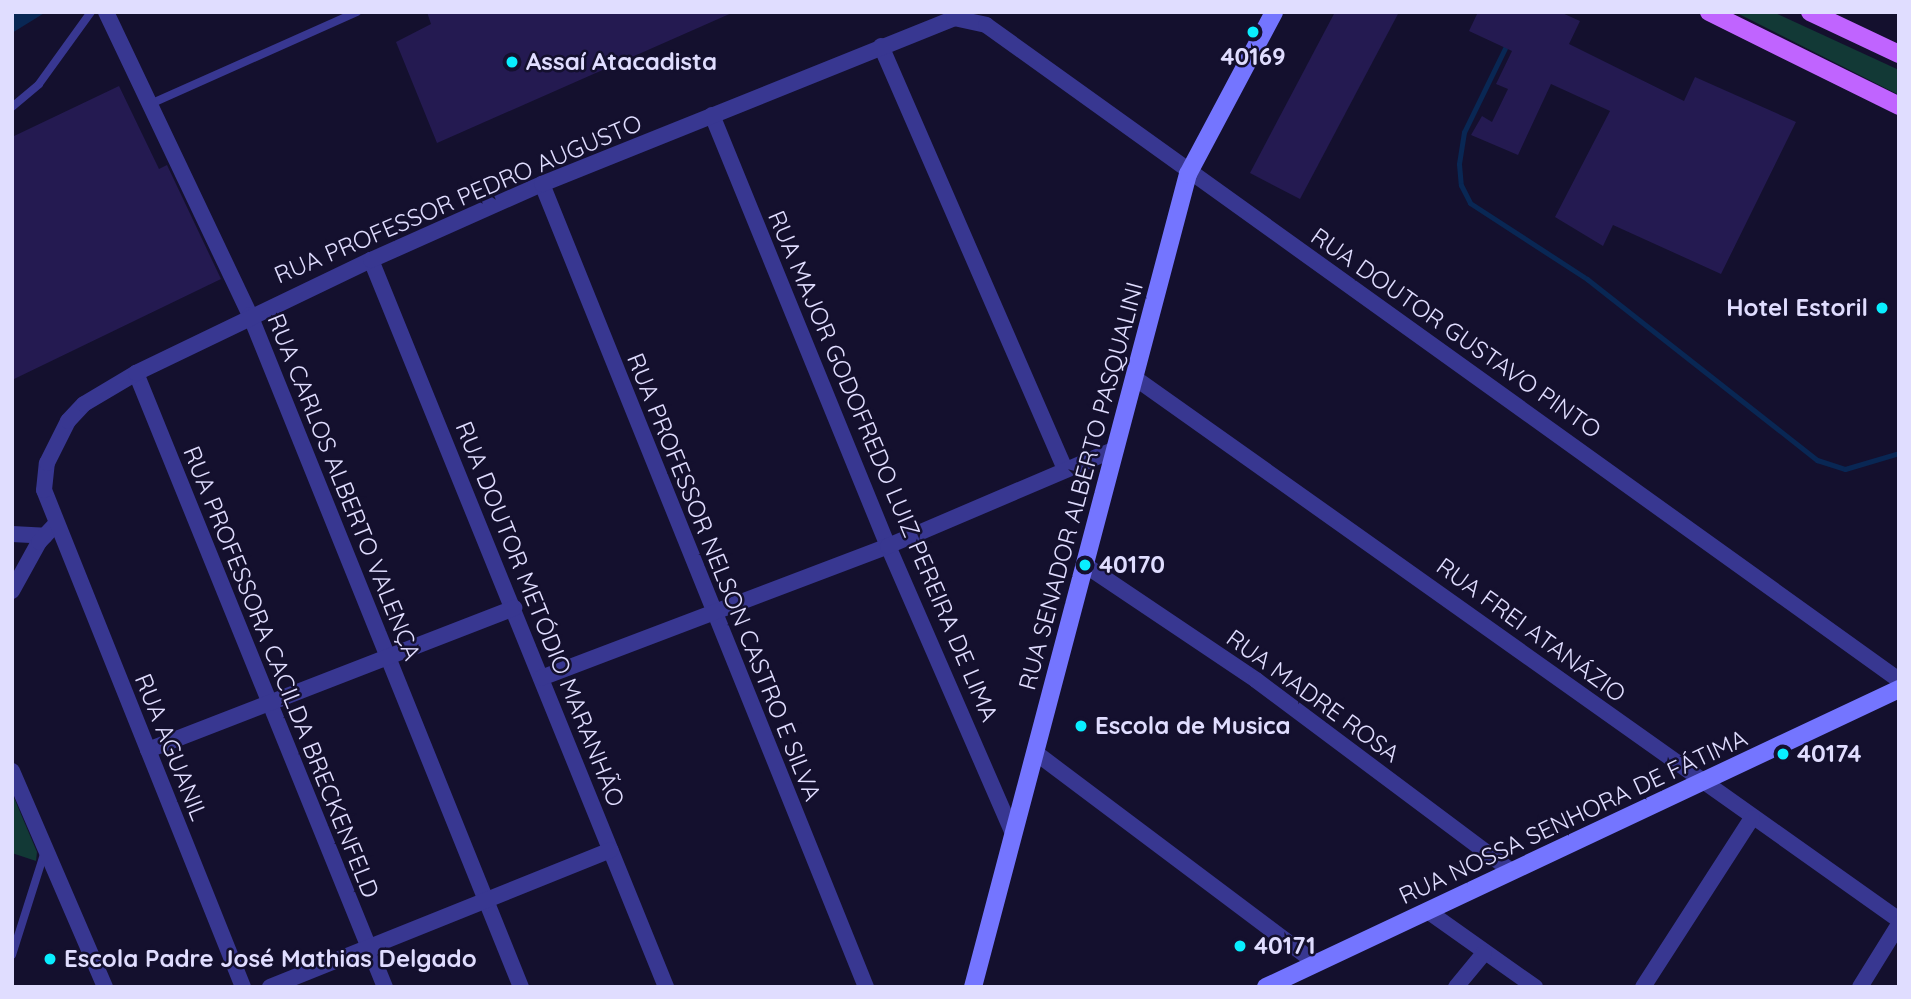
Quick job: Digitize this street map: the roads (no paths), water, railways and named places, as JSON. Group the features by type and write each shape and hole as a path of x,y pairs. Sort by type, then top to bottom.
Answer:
{"main road":[{"path":"1709,12 1899,106"},
{"path":"1810,12 1899,54"}],"street":[{"name":"RUA CARLOS ALBERTO VALENÇA","path":"106,12 250,315 521,987"},
{"name":"RUA SENADOR ALBERTO PASQUALINI","path":"973,987 1188,174 1273,13"},
{"name":"RUA PROFESSOR PEDRO AUGUSTO","path":"50,531 44,490 55,441 84,404 136,373 250,315 542,184 939,23 965,15 986,24"},
{"name":"RUA DOUTOR GUSTAVO PINTO","path":"986,24 1188,174 1692,527 1899,680"},
{"path":"881,46 1065,469"},
{"name":"RUA MAJOR GODOFREDO LUIZ PEREIRA DE LIMA","path":"712,116 888,546 1013,834"},
{"name":"RUA PROFESSOR NELSON CASTRO E SILVA","path":"542,184 866,987"},
{"name":"RUA DOUTOR METÓDIO MARANHÃO","path":"371,260 666,987"},
{"name":"RUA PROFESSORA CACILDA BRECKENFELD","path":"136,373 385,987"},
{"name":"RUA FREI ATANÁZIO","path":"1135,378 1899,922"},
{"path":"541,678 888,546 1115,449"},
{"path":"12,534 50,531"},
{"path":"12,591 50,531"},
{"name":"RUA AGUANIL","path":"50,531 148,750 243,987"},
{"name":"RUA MADRE ROSA","path":"1085,565 1256,680 1510,870"},
{"path":"148,750 268,701 514,608"},
{"name":"RUA NOSSA SENHORA DE FÁTIMA","path":"1266,987 1899,689"},
{"path":"1036,753 1316,963"},
{"path":"12,771 47,846 105,987"},
{"path":"1643,987 1752,818"},
{"path":"270,987 611,850"},
{"path":"1429,912 1535,987"},
{"path":"1860,987 1899,922"},
{"path":"1456,987 1484,953"}],"lane":[{"path":"12,107 39,84 91,12"},
{"path":"148,105 357,12"},
{"path":"12,955 47,846"}],"water":[{"path":"12,12 46,12 12,33"}],"waterway":[{"path":"1507,44 1464,132 1459,164 1461,185 1470,203 1587,279 1817,460 1845,469 1899,453"}],"place":[{"name":"40169","path":"1253,32"},
{"name":"Assaí Atacadista","path":"512,62"},
{"name":"Hotel Estoril","path":"1882,308"},
{"name":"40170","path":"1085,565"},
{"name":"Escola de Musica","path":"1081,726"},
{"name":"40174","path":"1783,754"},
{"name":"40171","path":"1240,946"},
{"name":"Escola Padre José Mathias Delgado","path":"50,959"}]}
